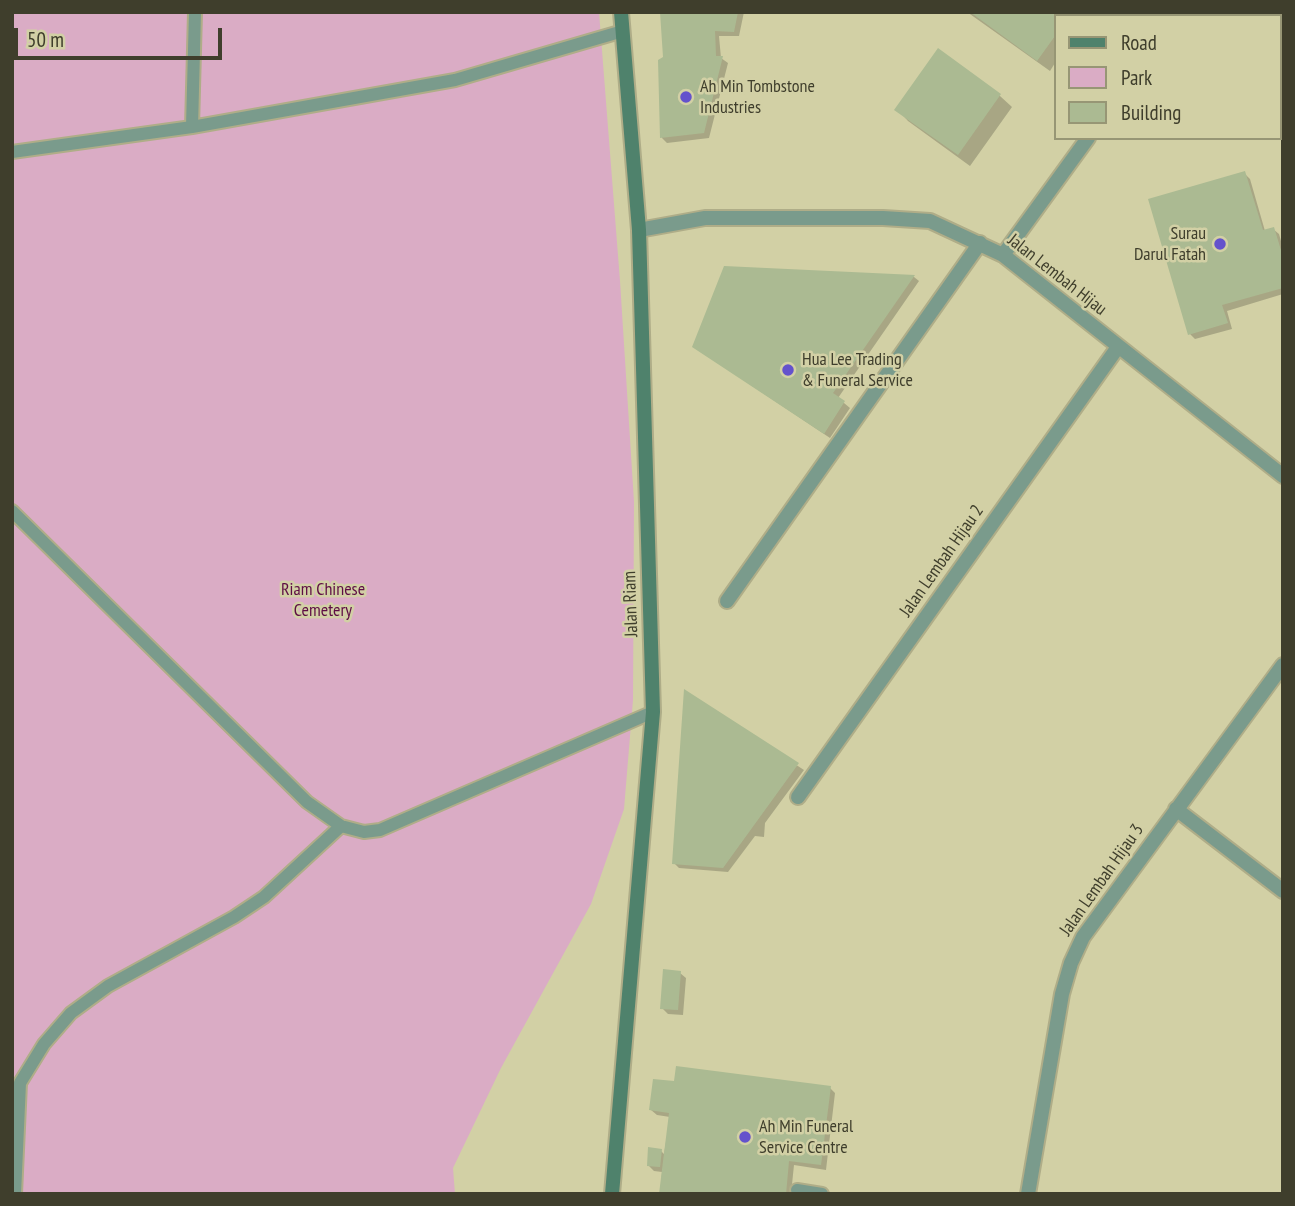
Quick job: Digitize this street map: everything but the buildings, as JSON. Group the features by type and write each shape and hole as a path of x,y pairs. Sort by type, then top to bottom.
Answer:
{"main road":[{"name":"Jalan Riam","path":"612,1194 653,712 639,230 621,12"}],"street":[{"path":"1003,255 1086,140"},
{"name":"Jalan Lembah Hijau","path":"639,230 705,218 883,218 930,221 1003,255 1283,477"},
{"path":"727,601 980,243"},
{"name":"Jalan Lembah Hijau 2","path":"798,797 1118,347"},
{"name":"Jalan Lembah Hijau 3","path":"1030,1193 1062,994 1071,963 1083,937 1283,665"},
{"path":"1176,808 1283,891"}],"lane":[{"path":"192,127 195,12"},
{"path":"12,152 192,127 455,80 623,31"},
{"path":"12,511 307,803 341,825 364,832 380,830 653,712"},
{"path":"19,1192 20,1083 44,1044 71,1013 108,986 234,917 264,897 341,825"},
{"path":"797,1190 822,1194"}],"green space":[{"name":"Riam Chinese Cemetery","path":"12,12 599,12 634,502 633,700 624,809 591,904 501,1068 453,1168 455,1194 12,1194"}],"place":[{"name":"Ah Min Tombstone Industries","path":"686,97"},
{"name":"Surau Darul Fatah","path":"1220,244"},
{"name":"Hua Lee Trading & Funeral Service","path":"788,370"},
{"name":"Ah Min Funeral Service Centre","path":"745,1137"}]}
